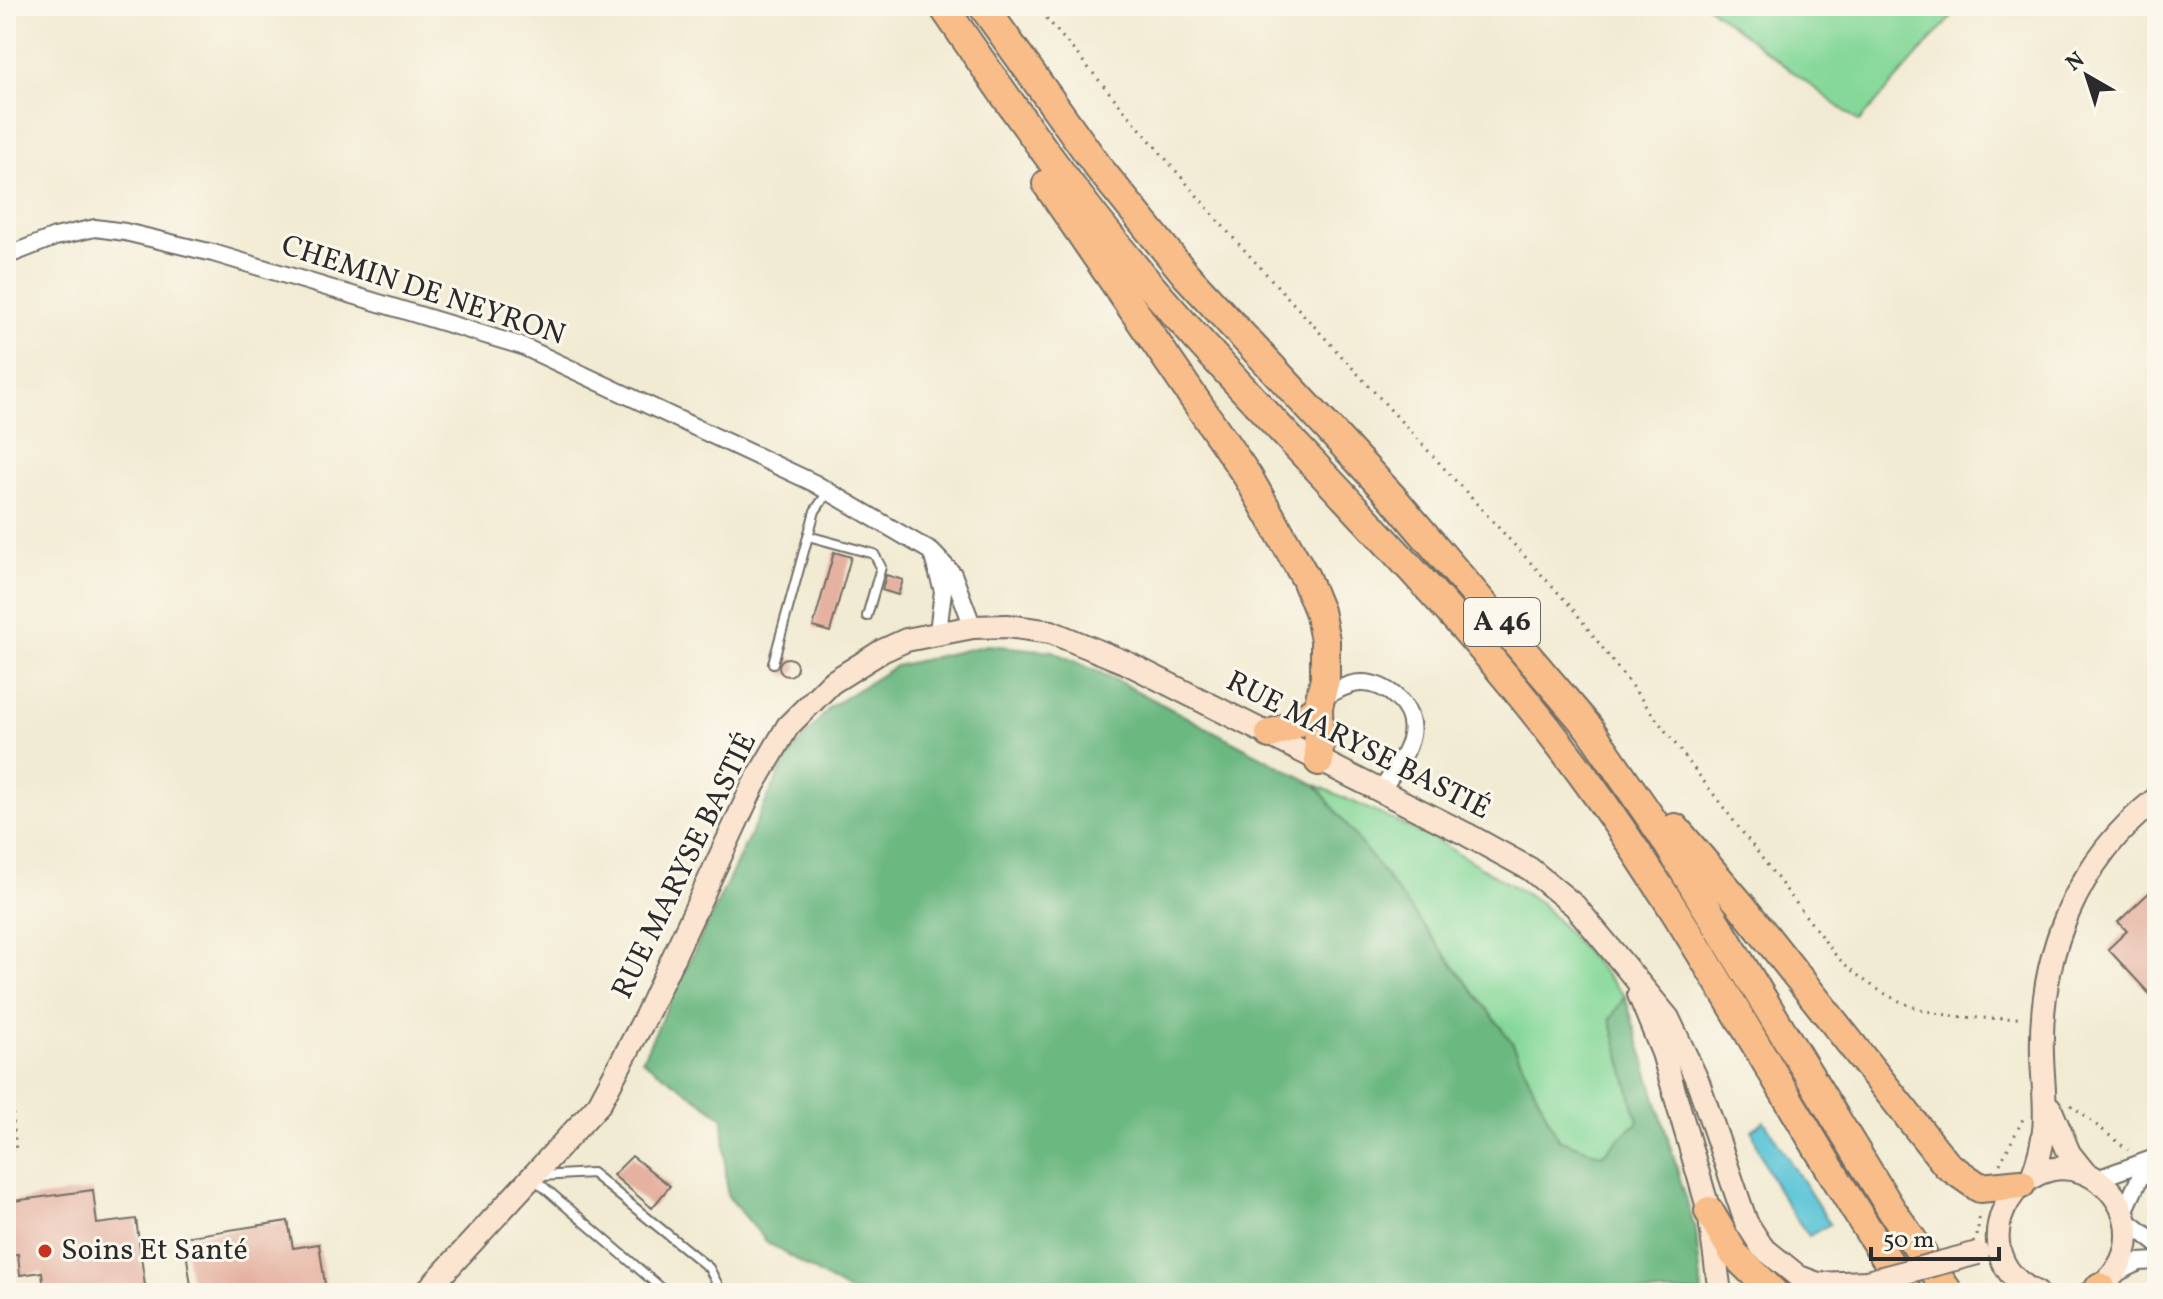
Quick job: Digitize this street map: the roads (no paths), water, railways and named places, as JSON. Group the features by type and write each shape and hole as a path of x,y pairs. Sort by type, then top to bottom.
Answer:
{"highway":[{"name":"A 46","path":"943,6 1054,165 1152,287 1382,534 1562,747 1639,858 1909,1293"},
{"name":"A 46","path":"983,6 1098,167 1186,275 1403,509 1589,728 1661,833 1891,1209 1949,1293"},
{"path":"964,37 965,65 1213,425 1287,540 1313,595 1323,625 1326,660 1319,703 1319,761"},
{"path":"1270,734 1292,726 1319,703"},
{"path":"1589,728 1740,904 1947,1165 1980,1188 2027,1180"},
{"path":"1709,1211 1734,1254 1774,1293"}],"main road":[{"name":"RUE MARYSE BASTIÉ","path":"425,1293 599,1104 645,1018 753,786 788,726 809,702 854,666 906,640 973,627 1007,626 1051,632 1127,663 1530,869 1575,906 1624,961 1668,1018 1694,1072 1746,1222 1762,1247 1799,1277 1818,1284 1867,1282"},
{"path":"2037,1293 2010,1273 2000,1254 1997,1233 2000,1214 2027,1180 2045,1143 2043,1017 2058,943 2088,869 2113,838 2157,798"},
{"name":"RUE MARYSE BASTIÉ","path":"1624,961 1663,1053 1709,1211 1720,1293"},
{"path":"2046,1092 2055,1124 2091,1176 2108,1188 2124,1215 2126,1249 2100,1287"},
{"path":"2027,1180 2058,1169 2091,1176"},
{"path":"1846,1293 1867,1282 1978,1253 1997,1233"}],"street":[{"name":"CHEMIN DE NEYRON","path":"6,256 55,237 95,228 213,253 522,346 821,487 932,552 953,574 973,627"},
{"path":"932,552 943,591 938,632"},
{"path":"1319,703 1360,683 1382,687 1398,698 1409,714 1412,735 1381,791"},
{"path":"2091,1176 2152,1159"},
{"path":"2152,1159 2141,1175 2124,1215 2157,1244"},
{"path":"2100,1287 2139,1262 2157,1261"}],"lane":[{"path":"773,663 821,487"},
{"path":"808,536 874,554 879,560 881,567 867,616"},
{"path":"532,1177 592,1173 709,1268 722,1293"},
{"path":"532,1177 667,1293"}],"water":[{"path":"1764,1121 1830,1224 1809,1236 1776,1186 1757,1145 1752,1130"}],"place":[{"name":"Soins Et Santé","path":"45,1251"}]}
